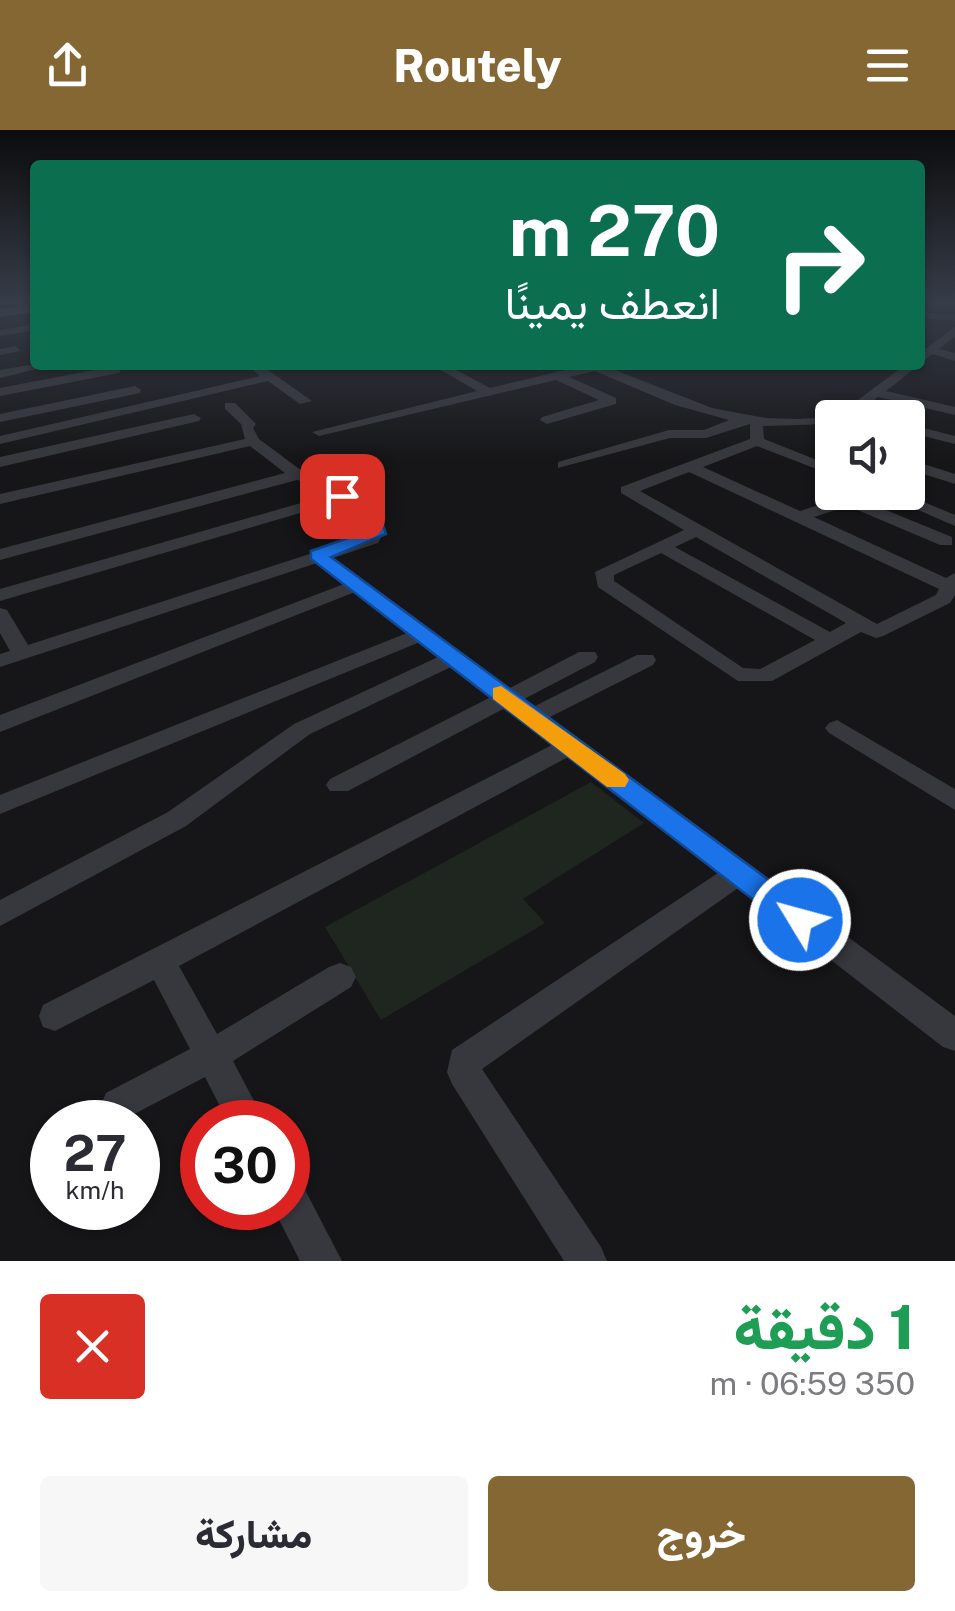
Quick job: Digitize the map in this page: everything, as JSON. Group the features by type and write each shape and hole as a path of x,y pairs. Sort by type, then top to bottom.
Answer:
{"street":[{"path":"925,355 955,357"},
{"path":"0,374 30,368"},
{"path":"0,392 115,370"},
{"path":"260,370 305,401"},
{"path":"447,370 490,394"},
{"path":"547,420 610,402 552,370"},
{"path":"319,432 590,370"},
{"path":"603,370 676,403 748,422 786,425 815,422"},
{"path":"868,400 906,370"},
{"path":"0,440 270,378"},
{"path":"0,418 135,390"},
{"path":"925,404 955,392"},
{"path":"879,393 908,400"},
{"path":"925,404 955,411"},
{"path":"0,661 377,534 377,528 324,481 297,475 253,441 246,427 249,424 230,406"},
{"path":"147,407 189,453"},
{"path":"0,462 194,418"},
{"path":"748,422 757,441"},
{"path":"563,466 669,434 706,434 748,422"},
{"path":"786,425 815,434"},
{"path":"44,430 58,449"},
{"path":"925,432 955,440"},
{"path":"0,500 253,441"},
{"path":"689,466 953,583 944,600 876,632 626,490 689,466 757,441 815,464"},
{"path":"925,470 955,480 933,512"},
{"path":"0,555 297,475"},
{"path":"0,596 342,496"},
{"path":"798,516 849,500 946,541"},
{"path":"925,509 955,521"},
{"path":"694,531 604,572 604,583 738,674 764,676 858,625"},
{"path":"661,546 830,640"},
{"path":"318,555 955,1036"},
{"path":"0,724 357,585"},
{"path":"0,614 22,654"},
{"path":"0,805 422,634"},
{"path":"339,784 587,656"},
{"path":"0,914 177,819 302,729 454,658"},
{"path":"532,717 645,660"},
{"path":"837,728 955,801"},
{"path":"54,1016 570,746"},
{"path":"588,1261 464,1072 464,1061 738,873"},
{"path":"160,961 235,1100"},
{"path":"128,1100 211,1056 340,977"},
{"path":"305,1230 322,1261"}],"shaded area":[{"path":"591,782 644,823 523,899 545,923 381,1020 325,927"}],"slow traffic":[{"path":"501,693 616,780"}],"route":[{"path":"342,496 377,528 377,534 318,555 800,920"}]}
